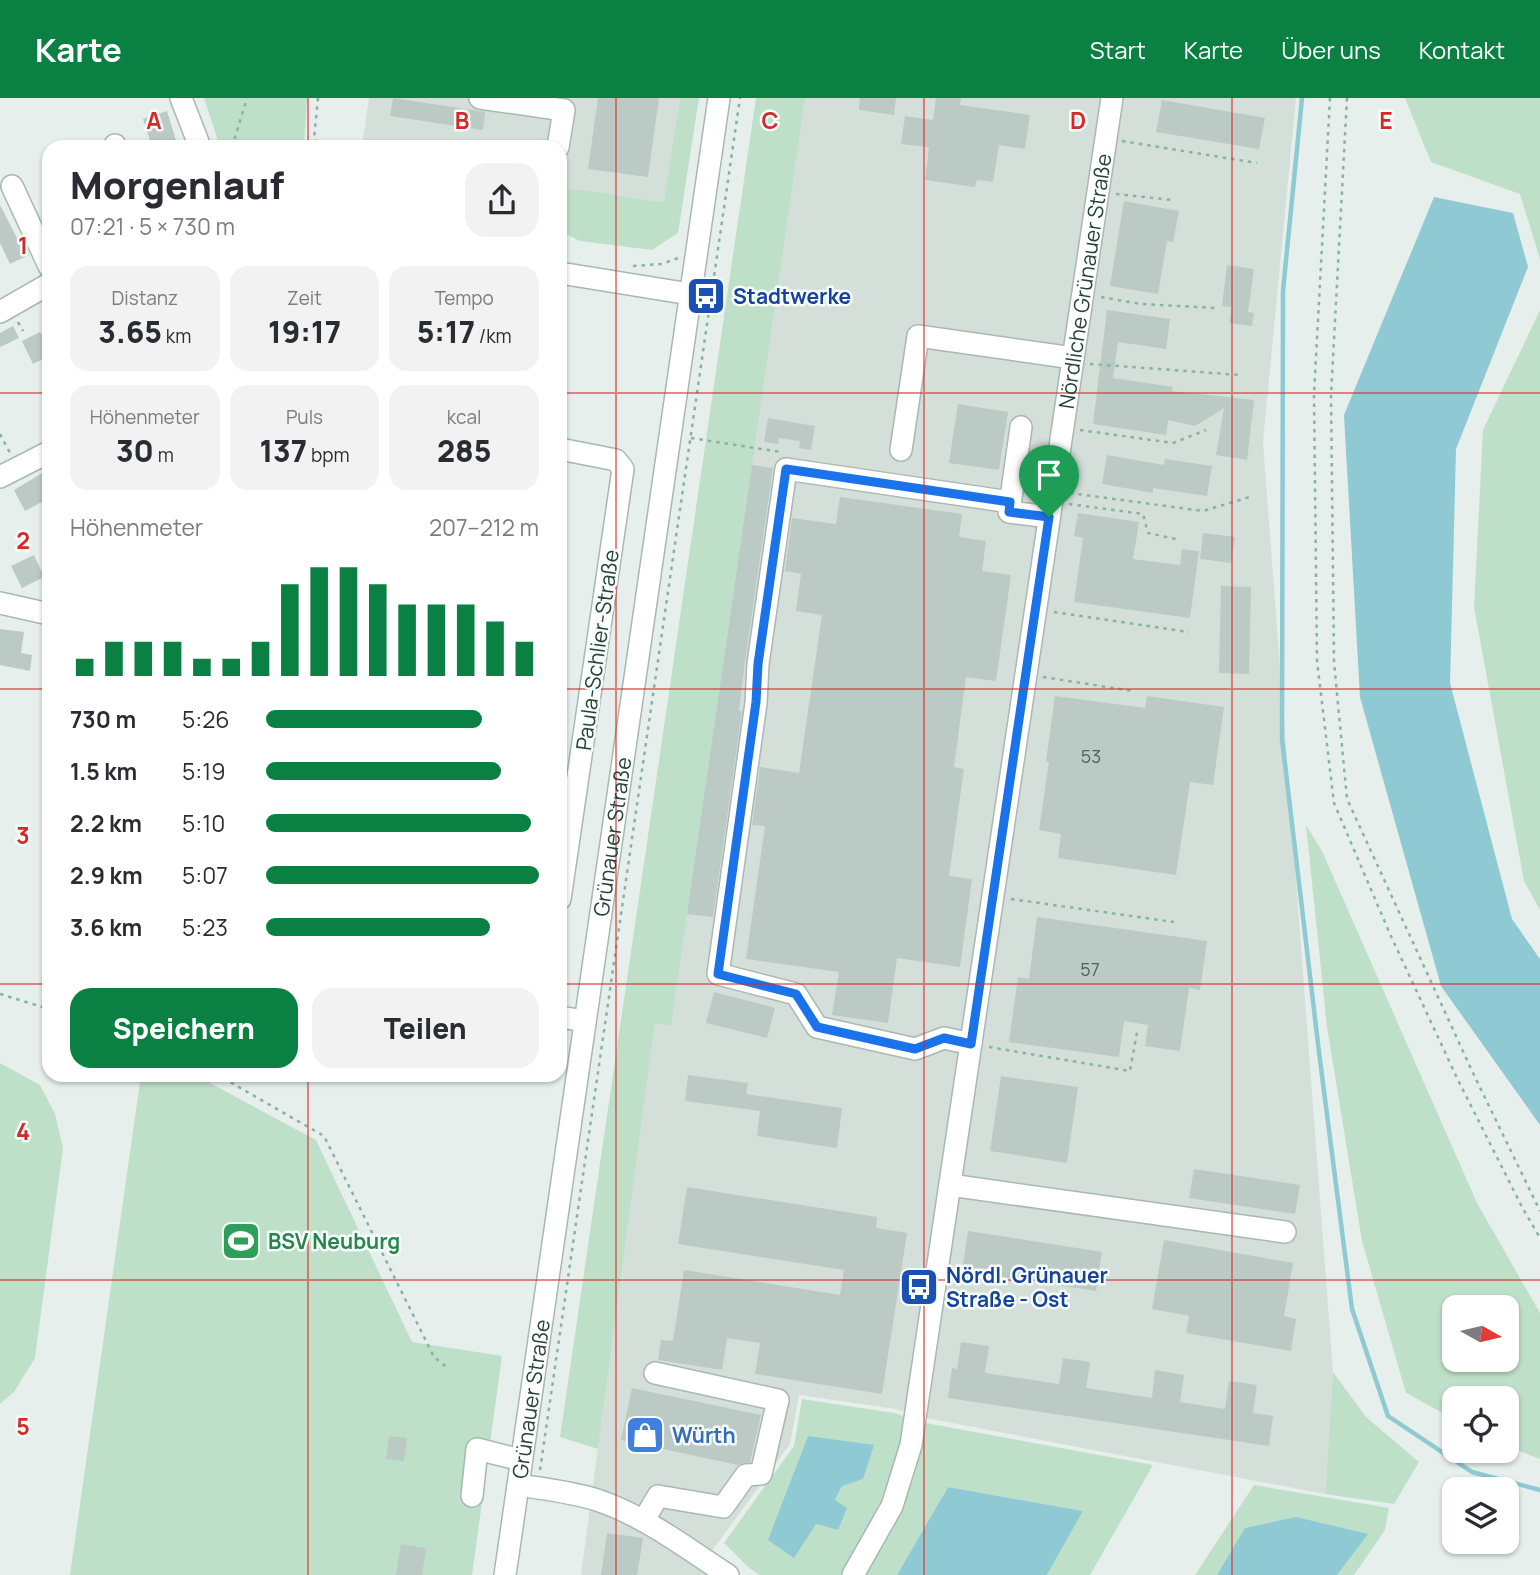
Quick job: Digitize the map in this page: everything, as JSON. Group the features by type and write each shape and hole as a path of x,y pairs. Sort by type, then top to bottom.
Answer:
{"street":[{"path":"181,98 197,140"},
{"path":"480,98 564,110 559,140"},
{"name":"Grünauer Straße","path":"505,1575 527,1487 521,1460 719,98"},
{"name":"Nördliche Grünauer Straße","path":"853,1575 892,1506 911,1445 1112,98"},
{"path":"12,186 42,251"},
{"path":"567,274 690,294"},
{"path":"0,312 42,288"},
{"path":"901,450 918,336 1073,360"},
{"path":"1021,427 1009,512 1052,503"},
{"name":"Paula-Schlier-Straße","path":"567,450 616,460 623,469 567,852"},
{"path":"0,477 42,456"},
{"path":"971,1044 944,1038 915,1049 817,1027 796,994 718,974 786,469 1010,502"},
{"path":"0,603 42,612"},
{"path":"567,1018 585,1021"},
{"path":"950,1185 1285,1232"},
{"path":"644,1520 659,1496 723,1507 746,1475 761,1474 778,1400 655,1373"},
{"path":"471,1496 477,1449 521,1460"},
{"path":"527,1487 597,1500 644,1520 728,1575"}],"path":[{"path":"234,140 247,98"},
{"path":"315,140 318,98"},
{"path":"527,1487 740,98"},
{"path":"1330,98 1314,394 1317,661 1334,803 1451,1066 1540,1238"},
{"path":"1347,98 1331,395 1334,662 1348,799 1473,1073 1540,1211"},
{"path":"1106,139 1257,163"},
{"path":"1098,191 1172,200"},
{"path":"625,266 662,264 697,250"},
{"path":"1083,294 1142,304 1216,308"},
{"path":"1073,360 1241,375"},
{"path":"1063,428 1173,443 1206,430"},
{"path":"1052,503 1203,511 1253,496"},
{"path":"1052,503 1143,514 1149,533 1180,540"},
{"path":"1036,609 1189,632"},
{"path":"1026,675 1133,691"},
{"path":"993,896 1174,922"},
{"path":"0,994 42,1007"},
{"path":"971,1044 1130,1071 1137,1032"},
{"path":"230,1082 324,1136 435,1357 450,1369"}],"shaded area":[{"path":"369,98 680,98 665,202 567,188 567,140 363,140"},
{"path":"804,98 1296,98 1263,442 1333,1372 1325,1494 926,1418 896,1409 799,1395 790,1444 701,1566 715,1575 581,1575 655,1022 670,1026"}],"green space":[{"path":"204,98 307,98 304,140 218,140"},
{"path":"680,98 699,98 678,233 652,250 580,241 567,234 567,188 664,202"},
{"path":"756,98 805,98 671,1026 655,1023 598,1449 560,1437"},
{"path":"1405,98 1540,98 1540,259 1520,194 1431,162"},
{"path":"1540,310 1540,910 1524,881 1474,607 1483,430"},
{"path":"1306,825 1322,851 1477,1203 1540,1313 1540,1459 1519,1451 1519,1386 1442,1386 1442,1412 1406,1393 1362,1241 1327,1027"},
{"path":"0,1063 40,1085 55,1114 63,1148 35,1358 14,1392 0,1404"},
{"name":"BSV Neuburg","path":"140,1082 208,1082 316,1140 412,1342 502,1356 472,1575 70,1575"},
{"path":"1333,1372 1366,1417 1419,1462 1394,1504 1325,1494"},
{"path":"802,1399 894,1413 926,1423 1153,1465 1090,1575 1047,1575 1083,1511 948,1487 897,1575 760,1575 724,1543 794,1446","holes":["808,1436 842,1486 835,1500 839,1529 816,1524"]},
{"path":"1254,1485 1389,1508 1385,1530 1354,1575 1337,1575 1367,1534 1246,1528 1217,1575 1195,1575"}],"water":[{"path":"1434,197 1513,213 1528,267 1456,449 1450,683 1512,919 1540,959 1540,1125 1441,986 1360,697 1344,415"},
{"path":"808,1436 874,1445 863,1479 842,1486 835,1500 847,1508 838,1530 816,1524 794,1558 768,1540"},
{"path":"948,1487 1083,1511 1047,1575 897,1575"},
{"path":"1296,1517 1368,1534 1337,1575 1217,1575 1245,1528"}],"building":[{"path":"393,98 485,112 483,130 390,116"},
{"path":"598,98 659,98 648,177 588,169"},
{"path":"860,98 896,98 894,115 859,110"},
{"path":"936,98 961,98 960,105 1030,115 1025,149 999,145 993,182 977,180 975,187 925,180 929,147 901,144 905,116 933,120"},
{"path":"1162,100 1265,118 1259,149 1156,132"},
{"path":"167,111 176,140 150,140 143,119"},
{"path":"1124,201 1179,211 1173,242 1167,241 1158,294 1110,286"},
{"path":"0,205 18,240 22,238 29,255 10,264 0,243"},
{"path":"1227,265 1254,269 1248,312 1254,313 1252,326 1229,323 1232,307 1222,306"},
{"path":"1107,310 1170,319 1166,349 1118,342 1113,378 1173,387 1172,391 1254,400 1247,460 1216,455 1224,408 1195,426 1168,420 1166,435 1093,424"},
{"path":"13,326 19,338 0,347 0,333"},
{"path":"40,332 42,360 33,364 22,341"},
{"path":"958,404 1008,412 999,470 949,463"},
{"path":"768,418 815,426 811,450 799,448 800,441 779,438 778,444 764,442"},
{"path":"1107,455 1164,465 1165,459 1212,466 1207,496 1153,488 1153,493 1102,484"},
{"path":"752,465 773,468 713,917 687,914"},
{"path":"42,473 42,502 25,511 14,490"},
{"path":"840,497 962,514 959,537 986,541 982,571 1011,575 996,681 966,677 954,767 964,769 949,876 972,879 960,967 897,958 888,1023 832,1015 839,972 746,959 765,826 752,825 760,767 799,773 822,615 796,611 801,574 785,571 792,518 836,524"},
{"path":"1078,513 1139,522 1133,559 1180,565 1182,549 1199,551 1190,618 1074,602 1083,538 1074,536"},
{"path":"1203,533 1235,537 1231,563 1200,559"},
{"path":"34,555 42,578 22,588 11,566"},
{"path":"1221,586 1251,587 1249,674 1219,673"},
{"path":"0,629 24,632 21,653 32,655 30,671 0,665"},
{"path":"1055,696 1145,708 1147,696 1224,707 1213,785 1190,782 1176,875 1058,858 1061,834 1039,830"},
{"path":"1037,917 1207,941 1200,990 1189,988 1180,1051 1145,1046 1148,1025 1124,1021 1119,1057 1009,1042 1018,977 1029,979"},
{"path":"714,992 775,1008 767,1038 706,1023"},
{"path":"688,1075 748,1083 746,1094 842,1108 837,1148 757,1136 760,1111 685,1101"},
{"path":"1001,1076 1078,1087 1067,1163 990,1151"},
{"path":"1194,1169 1300,1185 1295,1214 1189,1198"},
{"path":"687,1187 877,1217 876,1228 907,1233 882,1394 755,1374 760,1343 727,1338 722,1370 658,1360 661,1340 673,1341 684,1270 840,1295 844,1270 678,1244"},
{"path":"968,1231 1102,1252 1096,1291 962,1271"},
{"path":"1164,1240 1293,1263 1284,1316 1296,1319 1291,1351 1186,1333 1189,1316 1152,1309"},
{"path":"961,1342 989,1346 985,1373 1059,1384 1063,1358 1090,1362 1086,1388 1152,1398 1155,1370 1184,1375 1180,1402 1225,1409 1229,1381 1257,1385 1253,1413 1273,1416 1269,1446 948,1398 952,1368 957,1369"},
{"path":"632,1388 761,1415 750,1462 738,1465 621,1440"},
{"path":"389,1436 407,1438 404,1461 386,1459"},
{"path":"607,1533 643,1538 637,1575 601,1575"},
{"path":"401,1544 426,1548 422,1575 396,1575"}],"waterway":[{"path":"1302,98 1283,291 1282,739 1352,1309 1388,1416 1472,1472 1540,1490"}],"place":[{"name":"Stadtwerke","path":"706,296"},
{"name":"BSV Neuburg","path":"241,1241"},
{"name":"Nördl. Grünauer Straße - Ost","path":"919,1287"},
{"name":"Würth","path":"645,1435"}],"route":[{"path":"786,469 1010,502 1009,512 1049,517 971,1044 944,1038 915,1049 817,1027 796,994 718,974 786,469"}]}
